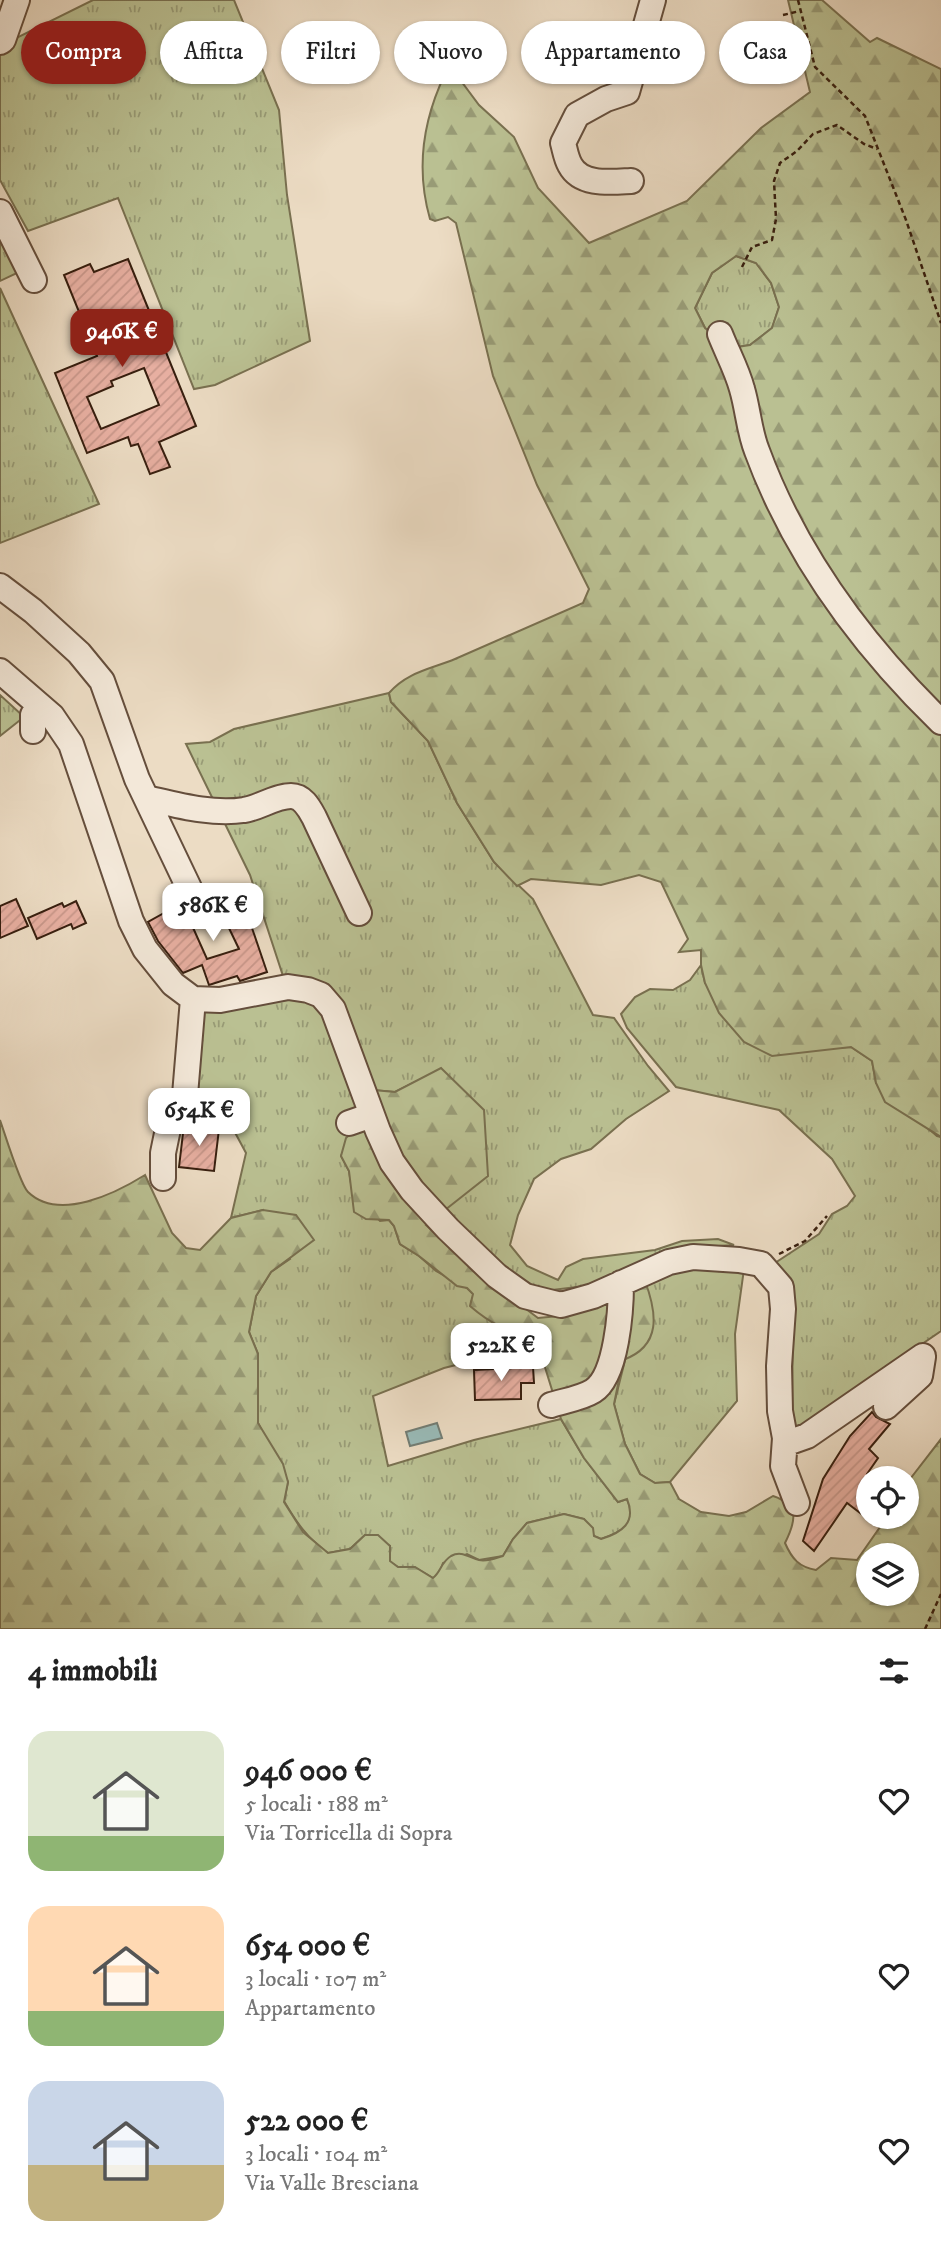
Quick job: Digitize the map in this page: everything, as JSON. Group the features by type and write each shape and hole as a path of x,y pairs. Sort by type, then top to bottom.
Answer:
{"street":[{"path":"0,42 17,0"},
{"path":"631,181 606,183 584,178 570,166 563,143 577,115 606,99 627,92 653,0"},
{"path":"0,212 34,280"},
{"path":"720,334 741,386 756,449 793,531 849,620 904,686 941,722"},
{"path":"0,586 33,611 95,670 109,696 137,779 190,890"},
{"path":"0,671 52,716 71,744 135,930 145,949 173,984 193,999 220,1000 288,987 321,995 333,1009 361,1119 411,1190 497,1276 525,1296 561,1305 593,1296 669,1262 693,1257 761,1264 780,1287 783,1309 779,1366 780,1411 785,1438 783,1466 797,1503"},
{"path":"146,798 183,807 243,810 291,796 299,799 307,804 314,817 359,913"},
{"path":"163,1178 163,1153 170,1119 185,1095 193,999"},
{"path":"551,1405 594,1391 608,1375 619,1329 621,1283"},
{"path":"785,1438 790,1442 807,1436 923,1356 923,1371 920,1376 886,1407"}],"path":[{"path":"797,0 815,67 865,116 941,323"},
{"path":"783,15 800,11"},
{"path":"742,267 752,247 772,240 776,219 774,181 780,163 797,151 813,134 837,125 864,144 879,149"},
{"path":"761,1264 805,1241 827,1216"},
{"path":"925,1629 941,1594"}],"green space":[{"path":"93,0 234,0 243,21 160,21 160,84 267,84 267,81 279,110 287,195 310,341 215,385 194,389 118,198 28,231 0,180 0,46 21,36 21,84 146,84 146,21 51,21"},
{"path":"788,0 822,0 870,42 877,38 941,69 941,1137 885,1102 876,1083 872,1061 851,1047 772,1056 744,1042 719,1013 705,983 701,950 679,952 688,939 661,882 639,875 601,885 531,879 517,886 494,862 457,803 428,741 391,702 389,693 411,676 583,603 589,589 537,485 493,376 456,223 448,217 435,221 430,219 423,182 424,145 431,109 440,84 463,84 479,105 514,137 538,188 589,243 687,201 761,128 810,92 811,21 793,21","holes":["736,256 756,263 771,283 779,307 772,328 750,345 731,348 705,328 695,308 712,273"]},
{"path":"0,235 17,273 0,281"},
{"path":"736,256 756,263 771,283 779,307 772,328 750,345 731,348 705,328 695,308 712,273"},
{"path":"0,288 99,504 0,543"},
{"path":"389,693 391,702 428,741 457,803 494,862 533,899 593,1015 614,1018 669,1091 626,1119 591,1149 561,1159 534,1179 518,1215 510,1245 527,1266 558,1280 566,1267 583,1259 655,1250 682,1241 718,1239 734,1245 673,1249 585,1286 544,1291 510,1274 444,1210 441,1069 395,1092 373,1090 338,1007 284,979 250,875 186,744 210,742 234,729"},
{"path":"0,695 24,717 0,736"},
{"path":"701,965 705,983 818,1049 851,1047 872,1061 876,1083 941,1137 941,1331 802,1426 792,1426 793,1288 775,1263 819,1234 832,1214 847,1206 855,1196 832,1159 779,1110 676,1087 627,1028 621,1014 635,997 650,989 673,990 690,980"},
{"path":"279,992 318,1000 363,1111 341,1156 349,1171 352,1190 380,1221 389,1220 400,1244 436,1271 467,1288 512,1332 535,1335 472,1343 476,1360 444,1368 373,1396 388,1466 474,1440 561,1419 584,1458 618,1502 627,1499 631,1515 621,1530 601,1539 594,1536 584,1519 564,1514 527,1523 503,1556 479,1560 467,1554 443,1563 439,1574 433,1578 414,1567 398,1567 390,1562 390,1546 365,1535 350,1549 328,1553 308,1536 293,1516 284,1501 288,1482 258,1423 258,1354 249,1332 256,1296 271,1272 290,1259 263,1210 231,1218 246,1153 232,1127 191,1096 197,1004"},
{"path":"441,1068 484,1110 488,1176 426,1225 490,1282 538,1318 559,1316 645,1281 654,1316 653,1327 645,1346 623,1360 614,1404 625,1444 640,1474 655,1483 670,1482 679,1499 701,1512 729,1516 746,1512 773,1496 782,1500 788,1504 793,1515 785,1543 793,1558 816,1570 831,1558 856,1560 856,1606 919,1606 919,1543 869,1543 879,1529 919,1529 919,1467 941,1439 941,1629 0,1629 0,1120 25,1187 41,1201 55,1205 87,1202 145,1175 172,1233 186,1248 200,1250 231,1218 263,1210 296,1215 314,1240 271,1272 256,1296 249,1332 258,1354 258,1423 283,1464 288,1482 284,1502 303,1532 328,1553 350,1549 365,1535 378,1535 390,1546 390,1561 398,1567 415,1567 433,1578 445,1561 455,1554 482,1560 503,1556 527,1523 564,1514 584,1519 593,1528 594,1536 601,1539 615,1534 625,1526 630,1515 627,1499 618,1502 584,1458 561,1419 535,1335 507,1329 485,1318 470,1306 473,1294 467,1288 457,1286 400,1244 389,1220 366,1219 354,1212 349,1171 341,1156 346,1138 361,1124 373,1090 395,1092"},
{"path":"684,1265 744,1269 735,1334 737,1401 670,1482 655,1483 640,1474 625,1444 614,1404 645,1281"}],"water":[{"path":"437,1423 442,1438 410,1446 406,1432"}],"building":[{"path":"128,259 196,426 159,442 170,467 150,474 138,444 131,446 128,437 87,453 55,373 97,356 64,275 90,264 94,272","holes":["144,368 159,405 101,429 87,397 113,386 111,381"]},
{"path":"238,887 267,972 240,981 237,976 209,985 202,965 183,973 158,941 148,922 164,913 169,921 186,912 207,959 239,949 215,899"},
{"path":"16,899 28,926 0,938 0,906"},
{"path":"76,901 86,923 73,929 71,924 37,939 28,918 62,903 64,907"},
{"path":"184,1125 219,1129 214,1171 179,1167"},
{"path":"533,1367 534,1383 521,1383 521,1399 475,1400 474,1370"},
{"path":"872,1412 890,1424 869,1449 878,1458 872,1466 856,1466 856,1510 847,1503 814,1551 803,1541 823,1479 850,1436"}]}
